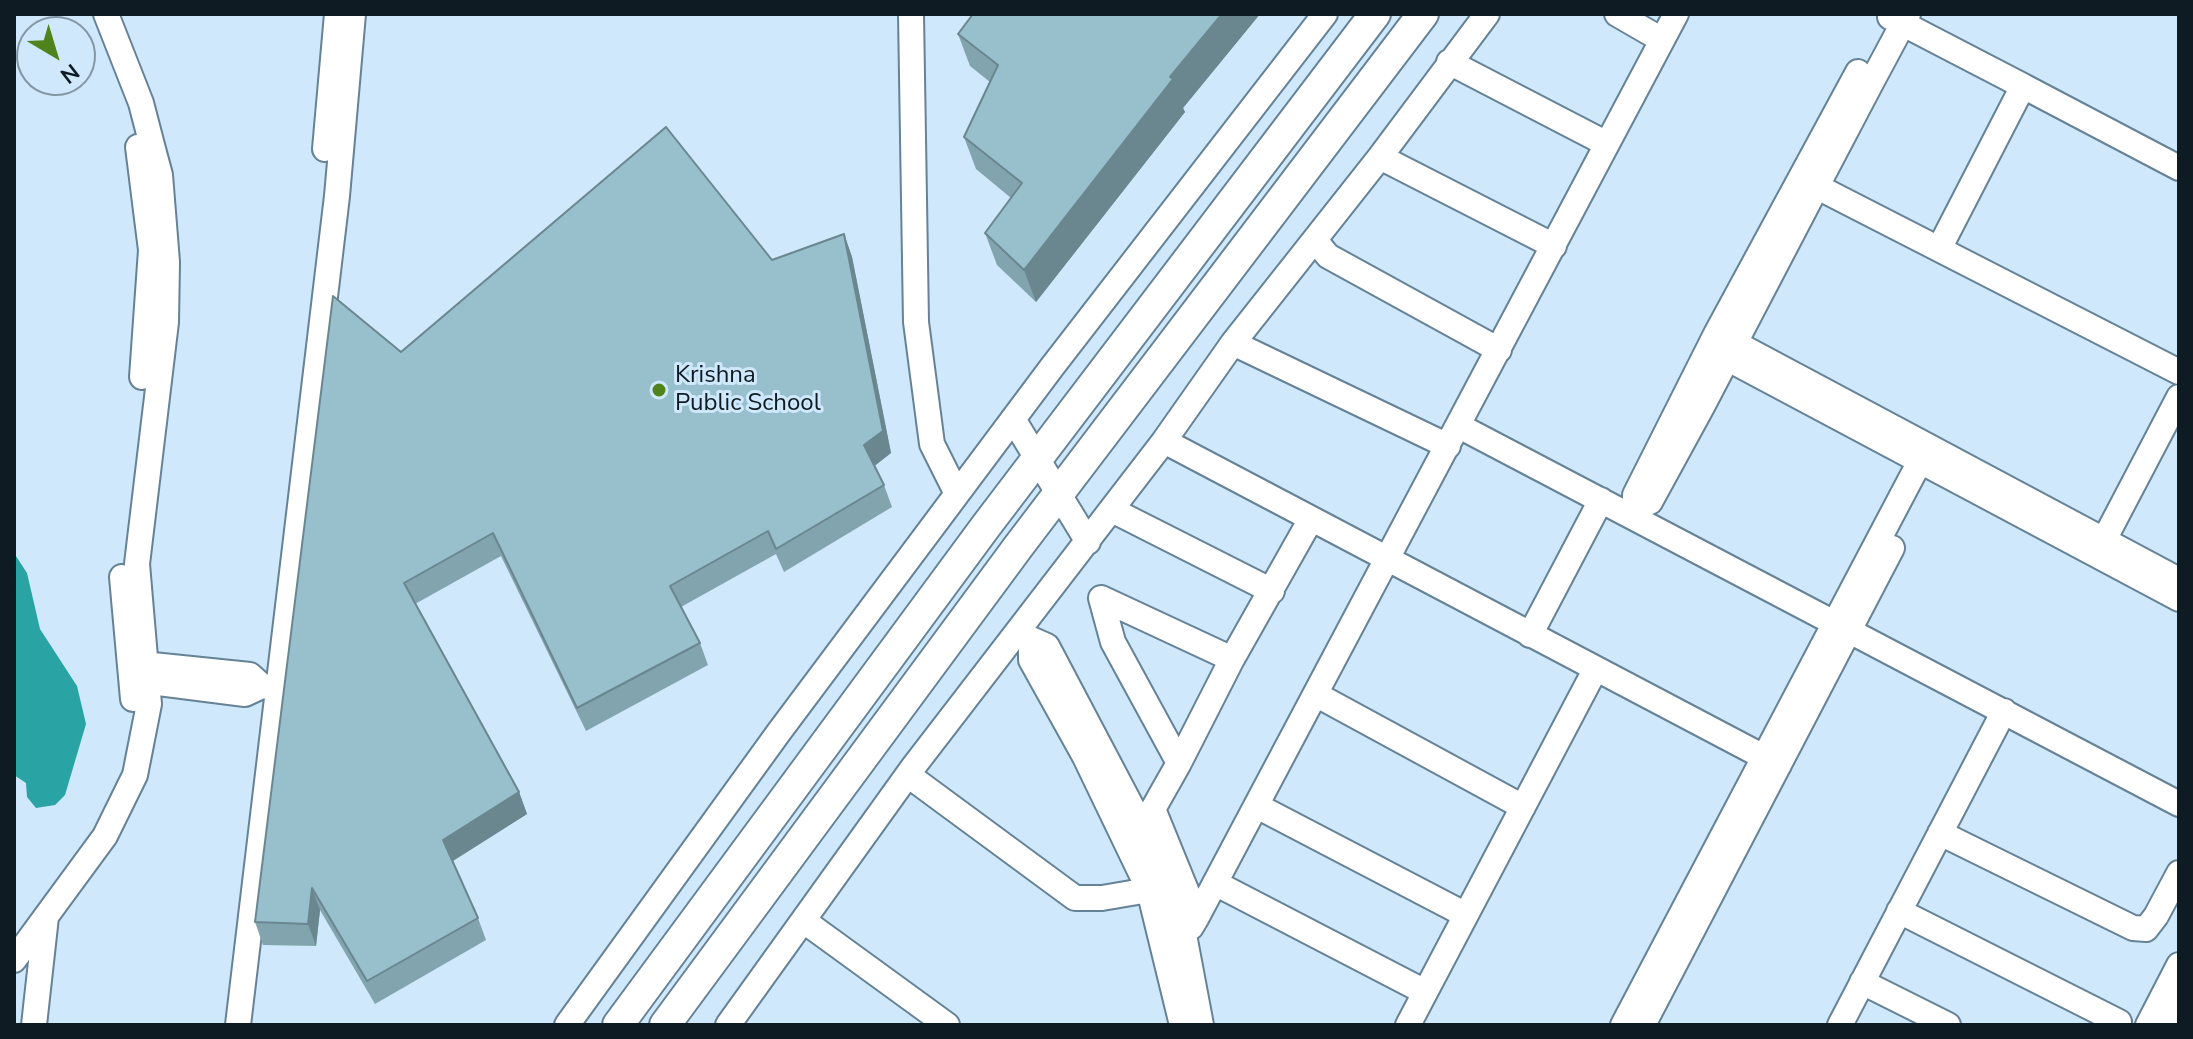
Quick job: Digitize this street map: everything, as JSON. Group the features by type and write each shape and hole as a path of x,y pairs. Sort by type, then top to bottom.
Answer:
{"main road":[{"path":"618,1025 1037,460 1375,14"},
{"path":"665,1025 1057,495 1423,14"}],"street":[{"path":"88,14 130,112 142,166 151,250 148,331 121,570 140,672"},
{"path":"14,936 41,912 105,836 135,775 145,735 137,564 166,322 167,262 160,175 141,103 106,14"},
{"path":"222,1025 259,686 315,254 337,14"},
{"path":"238,1025 259,686 337,196 353,14"},
{"path":"911,14 916,322 932,444 957,494"},
{"path":"567,1025 1013,419 1325,14"},
{"path":"728,1025 908,775 1027,632 1088,542 1233,343 1380,157 1487,14"},
{"path":"1617,14 1662,40"},
{"path":"1185,940 1676,14"},
{"path":"1633,512 1650,502 1722,346 1897,17 2179,168"},
{"path":"1449,62 1607,144"},
{"path":"1940,247 2023,86"},
{"path":"1380,157 1554,246"},
{"path":"1810,182 2179,372"},
{"path":"1315,240 1328,256 1499,350"},
{"path":"1233,343 1633,512 2179,804"},
{"path":"1722,346 1930,457 2179,599"},
{"path":"2104,540 2179,397"},
{"path":"1013,419 1088,542"},
{"path":"1164,441 1771,761"},
{"path":"1930,457 2104,540 2179,580"},
{"path":"1623,1025 1771,761 1930,457"},
{"path":"1530,635 1601,500"},
{"path":"1112,510 1272,591"},
{"path":"1197,917 1153,809 1311,519"},
{"path":"1179,763 1113,642 1101,598 1232,659"},
{"path":"1027,632 1031,660 1085,757 1149,890 1182,1025"},
{"path":"1027,632 1047,646 1150,844 1185,940 1201,1025"},
{"path":"1408,1025 1595,670"},
{"path":"140,672 259,686"},
{"path":"1317,695 1523,807"},
{"path":"1840,1025 2004,711"},
{"path":"1643,1025 1771,761"},
{"path":"908,775 1075,898 1102,898 1149,890"},
{"path":"1257,806 1466,915"},
{"path":"1940,833 2133,928 2146,929 2179,873"},
{"path":"1215,883 1425,992"},
{"path":"1899,911 2119,1022"},
{"path":"14,960 41,912"},
{"path":"34,1025 41,912"},
{"path":"804,921 947,1025"},
{"path":"2148,1025 2179,965"},
{"path":"1862,982 1948,1025"},
{"path":"2168,1025 2179,1004"}],"shaded area":[{"path":"14,553 27,573 40,629 77,686 86,724 65,795 55,805 36,808 27,797 26,783 14,775"}],"building":[{"path":"973,14 1222,14 1170,77 1173,79 1024,270 985,233 1022,183 964,137 998,65 958,34"},
{"path":"666,127 772,260 844,234 883,431 864,445 884,485 776,549 768,531 670,586 700,643 577,708 493,533 404,583 519,792 443,840 478,918 367,981 312,888 308,924 255,922 333,296 401,352"}],"place":[{"name":"Krishna Public School","path":"659,390"}]}
